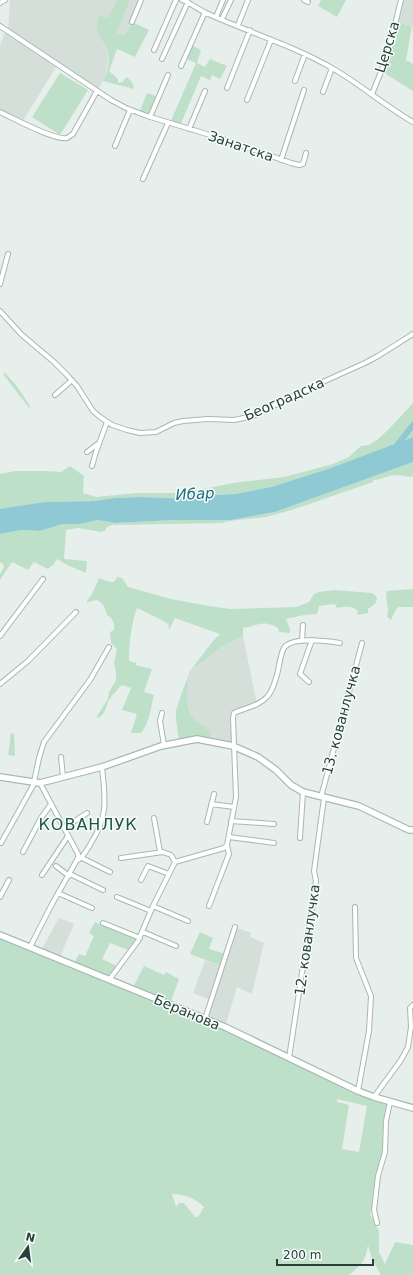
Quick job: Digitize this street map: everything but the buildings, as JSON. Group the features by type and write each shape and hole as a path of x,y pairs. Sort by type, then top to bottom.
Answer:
{"main road":[{"path":"0,777 37,783 102,767 164,745 197,739 234,746 258,757 276,770 290,785 303,792 359,806 413,830"},
{"name":"Беранова","path":"0,935 242,1035 358,1091 373,1097 413,1108"}],"street":[{"path":"0,3 5,0"},
{"path":"132,22 141,0"},
{"path":"154,50 176,0"},
{"path":"182,0 205,12 305,54 332,68 413,122"},
{"path":"216,16 223,0"},
{"path":"222,19 231,0"},
{"path":"238,25 248,0"},
{"name":"Церска","path":"372,94 387,56 401,0"},
{"path":"162,59 188,2"},
{"path":"181,66 205,12"},
{"name":"Занатска","path":"0,26 97,91 130,110 220,138 250,150 299,165 303,164 306,154"},
{"path":"227,88 250,30"},
{"path":"247,100 271,40"},
{"path":"295,81 305,54"},
{"path":"324,92 332,68"},
{"path":"150,117 168,75"},
{"path":"281,160 304,90"},
{"path":"0,112 48,134 59,138 67,138 73,134 97,91"},
{"path":"190,129 205,91"},
{"path":"115,146 130,110"},
{"path":"143,179 168,123"},
{"path":"0,284 8,254"},
{"name":"Београдска","path":"0,311 22,335 54,362 72,380 93,411 107,422 120,428 140,433 156,432 174,423 183,421 208,419 234,420 253,416 316,385 372,360 413,334"},
{"path":"55,395 72,380"},
{"path":"92,466 107,422"},
{"path":"87,452 99,442"},
{"path":"0,636 43,579"},
{"path":"0,684 28,661 76,612"},
{"path":"302,641 303,625"},
{"path":"309,682 300,674 312,640"},
{"path":"209,906 229,854 227,845 236,793 234,713 257,704 267,698 275,683 283,649 288,645 312,640 340,643"},
{"name":"13. кованлучка","path":"322,797 362,643"},
{"path":"1,843 37,783 39,758 44,742 90,680 109,647"},
{"path":"162,713 160,721 164,745"},
{"path":"62,757 63,777"},
{"path":"30,947 58,893 93,841 102,822 105,804 102,767"},
{"path":"37,783 51,804 80,859 110,872"},
{"path":"300,838 303,792"},
{"path":"207,822 214,794"},
{"name":"12. кованлучка","path":"289,1058 316,881 314,871 322,797"},
{"path":"24,852 41,818 51,804"},
{"path":"211,804 234,807"},
{"path":"64,828 87,813"},
{"path":"154,818 160,852"},
{"path":"231,821 274,824"},
{"path":"42,875 68,836"},
{"path":"229,837 274,842"},
{"path":"109,980 140,938 153,906 176,862 224,848 227,845"},
{"path":"121,858 160,852 171,855 176,862"},
{"path":"56,866 70,875 103,890"},
{"path":"141,880 148,866 169,874"},
{"path":"0,897 9,880"},
{"path":"58,893 92,908"},
{"path":"117,897 151,911"},
{"path":"153,906 188,921"},
{"path":"355,907 356,958 371,996 369,1031 358,1091"},
{"path":"103,923 140,938"},
{"path":"204,1019 235,927"},
{"path":"143,932 176,946"},
{"path":"373,1097 406,1052 412,1037 410,1008 413,1005"},
{"path":"377,1223 374,1210 378,1176 385,1152 386,1121 390,1102"}],"shaded area":[{"path":"10,0 117,0 101,38 109,55 105,77 97,91 58,64 22,122 0,112 0,45 6,30 8,31"},
{"path":"130,0 141,0 124,37 117,33"},
{"path":"401,0 413,0 413,26 395,22"},
{"path":"243,636 257,704 234,713 233,746 211,741 176,719 176,711 190,671 223,646"},
{"path":"59,918 74,924 59,959 40,952"},
{"path":"235,927 251,933 250,937 264,943 252,994 237,987 225,1027 205,1019 210,1000 193,993 205,960 221,966"}],"green space":[{"path":"117,0 130,0 117,33 124,36 132,22 149,30 135,57 117,49 109,71 118,79 118,83 123,82 126,77 128,78 133,84 134,89 103,81 108,69 109,56 98,32 97,22 100,15 108,18"},
{"path":"321,0 346,0 337,17 318,6"},
{"path":"395,22 412,26 406,60 413,64 413,91 381,71"},
{"path":"191,45 201,50 197,63 205,67 210,59 227,66 220,79 212,75 210,80 201,76 180,126 170,123 196,63 185,58"},
{"path":"60,73 88,90 60,135 32,117"},
{"path":"147,93 159,97 150,117 139,113"},
{"path":"5,373 16,385 30,406 29,408 3,374"},
{"path":"413,403 413,437 328,469 271,487 235,494 216,495 192,499 143,497 115,498 94,501 45,502 0,509 0,474 15,471 61,472 70,466 84,476 83,493 96,497 137,493 184,493 233,483 284,477 333,464 349,457 361,446 369,445 377,440"},
{"path":"413,462 413,476 393,475 373,480 373,482 309,504 264,517 234,520 222,523 112,525 107,527 105,531 101,532 78,528 66,530 64,559 87,561 86,573 57,559 48,569 34,562 28,570 12,562 0,580 0,574 4,567 0,562 0,534 21,530 40,531 62,524 80,524 98,520 115,523 173,520 231,520 275,512"},
{"path":"117,577 122,578 128,587 171,599 230,609 296,607 309,602 314,594 334,590 372,593 377,599 375,604 368,609 368,613 357,615 358,611 351,607 337,608 335,604 319,606 317,614 286,619 290,633 279,632 278,628 268,624 260,624 243,628 243,636 223,646 190,671 220,634 175,618 169,630 168,624 137,608 131,634 129,661 137,663 135,665 152,669 144,692 154,695 144,729 141,733 131,733 137,714 122,710 131,688 122,685 109,700 104,713 97,718 108,699 109,692 116,680 114,663 117,649 111,643 110,632 114,630 114,623 112,619 107,615 101,602 95,600 87,603 87,601 99,578 114,582"},
{"path":"413,589 413,607 398,607 391,620 387,617 387,591"},
{"path":"186,681 188,682 187,703 190,713 210,731 210,741 179,742 176,711"},
{"path":"11,733 14,734 15,756 8,755"},
{"path":"95,922 101,925 103,923 140,938 131,951 110,943 102,959 119,967 110,979 132,989 144,966 164,975 166,972 179,979 170,1004 390,1102 386,1121 385,1152 370,1214 379,1231 379,1252 385,1264 395,1242 413,1245 413,1275 381,1275 372,1259 368,1245 366,1255 362,1262 349,1275 0,1275 0,935 73,965 79,954 85,956 94,936 89,933","holes":["337,1099 367,1106 359,1152 342,1149 349,1105 337,1102","172,1194 189,1197 201,1204 204,1207 198,1217 195,1217 184,1203 179,1203 176,1207"]},
{"path":"200,932 213,938 209,949 226,954 222,966 190,954"}],"water":[{"path":"413,437 413,462 275,512 231,520 173,520 115,523 98,520 80,524 62,524 40,531 21,530 0,534 0,509 45,502 94,501 115,498 143,497 192,499 216,495 235,494 271,487 328,469"}],"waterway":[{"name":"Ибар","path":"395,448 413,425"}],"district":[{"name":"КОВАНЛУК","path":"88,824"}]}
